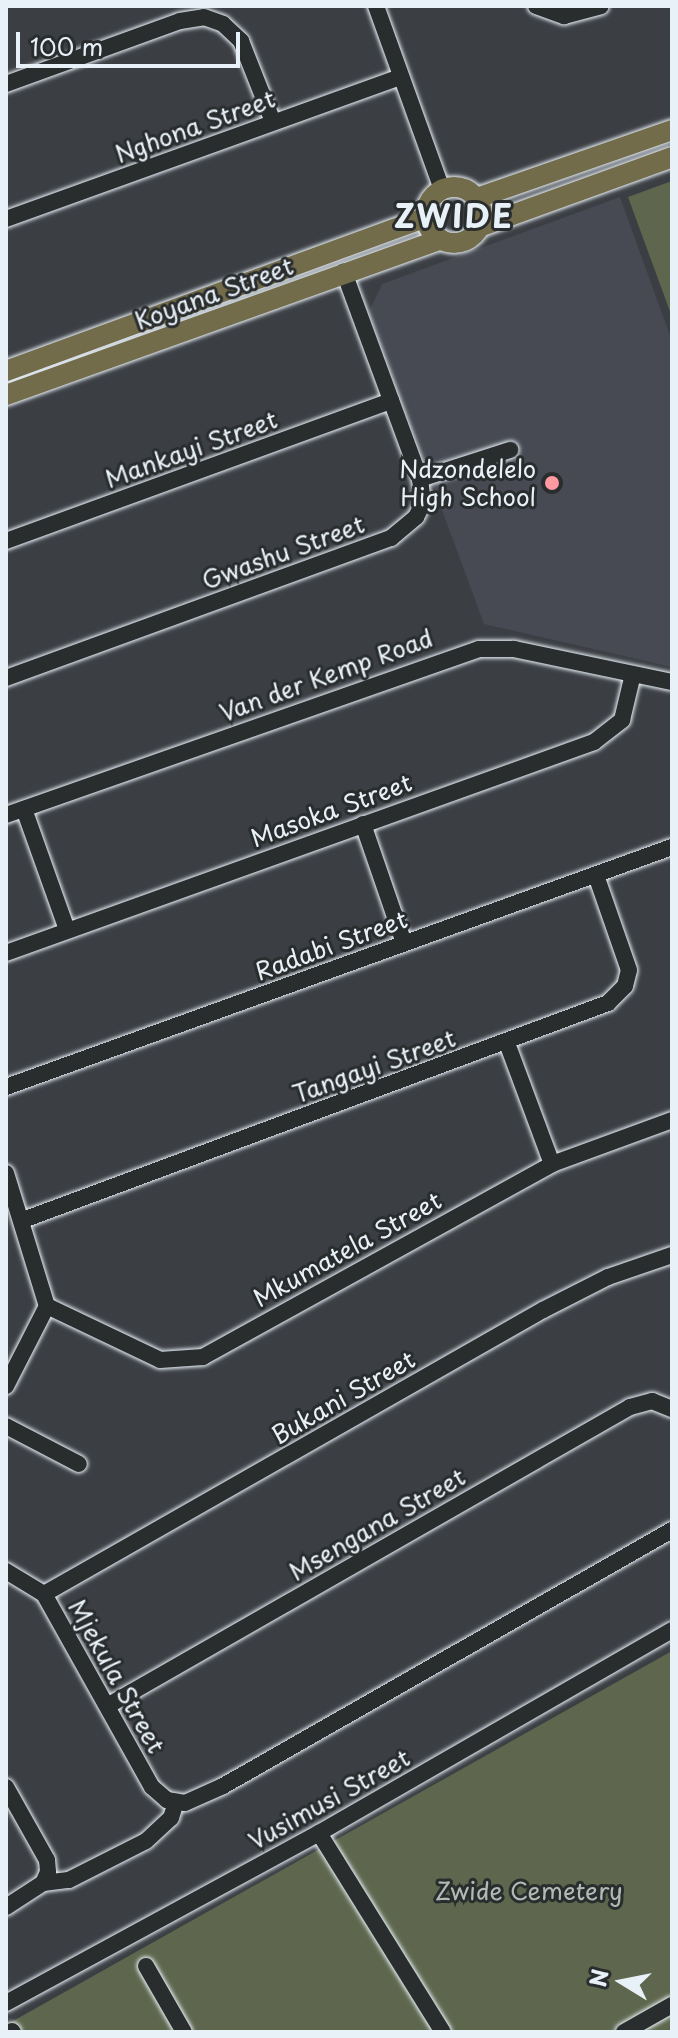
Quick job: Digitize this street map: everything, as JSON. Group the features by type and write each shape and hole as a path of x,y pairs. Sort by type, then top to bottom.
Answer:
{"main road":[{"path":"477,198 672,130"},
{"name":"Koyana Street","path":"6,395 441,239 466,240 479,227 672,157"},
{"path":"441,239 426,217 430,201 442,189 461,187 477,198"},
{"path":"477,198 479,227"},
{"name":"Koyana Street","path":"6,371 426,217"}],"street":[{"path":"376,6 442,189"},
{"path":"536,6 564,16 601,6"},
{"path":"6,84 180,21 204,17 223,24 241,41 273,122"},
{"name":"Nghona Street","path":"6,219 400,77"},
{"name":"Gwashu Street","path":"6,678 391,538 416,517 423,503 420,479 344,272"},
{"name":"Mankayi Street","path":"6,541 391,401"},
{"path":"420,479 510,450"},
{"name":"Van der Kemp Road","path":"6,815 453,654 514,649 672,682"},
{"name":"Masoka Street","path":"6,953 601,738 622,720 633,674"},
{"path":"24,809 67,930"},
{"path":"363,824 404,943"},
{"name":"Radabi Street","path":"6,1087 672,847"},
{"name":"Tangayi Street","path":"23,1220 594,1010 625,986 628,960 596,875"},
{"path":"507,1043 552,1164"},
{"name":"Mkumatela Street","path":"47,1306 160,1360 203,1357 552,1164 672,1120"},
{"path":"6,1173 47,1306 6,1386"},
{"name":"Bukani Street","path":"44,1594 543,1310 608,1277 672,1255"},
{"name":"Msengana Street","path":"109,1705 630,1407 652,1401 672,1409"},
{"path":"6,1426 79,1464"},
{"path":"6,1907 43,1883 79,1876 146,1841 171,1818 180,1802 223,1786 672,1530"},
{"name":"Mjekula Street","path":"6,1571 44,1594 109,1705 152,1787 180,1802"},
{"name":"Vusimusi Street","path":"6,2003 319,1833 672,1630"},
{"path":"6,1787 47,1860 43,1883"},
{"path":"319,1833 443,2032"},
{"path":"146,1966 184,2032"},
{"path":"624,2032 672,2005"}],"shaded area":[{"name":"Ndzondelelo High School","path":"620,197 672,341 672,667 484,624 369,312 382,284"}],"green space":[{"path":"672,181 672,317 628,197"},
{"name":"Zwide Cemetery","path":"672,1651 672,2032 6,2032 6,2025"}],"place":[{"name":"Ndzondelelo High School","path":"552,483"}],"district":[{"name":"ZWIDE","path":"454,215"}]}
